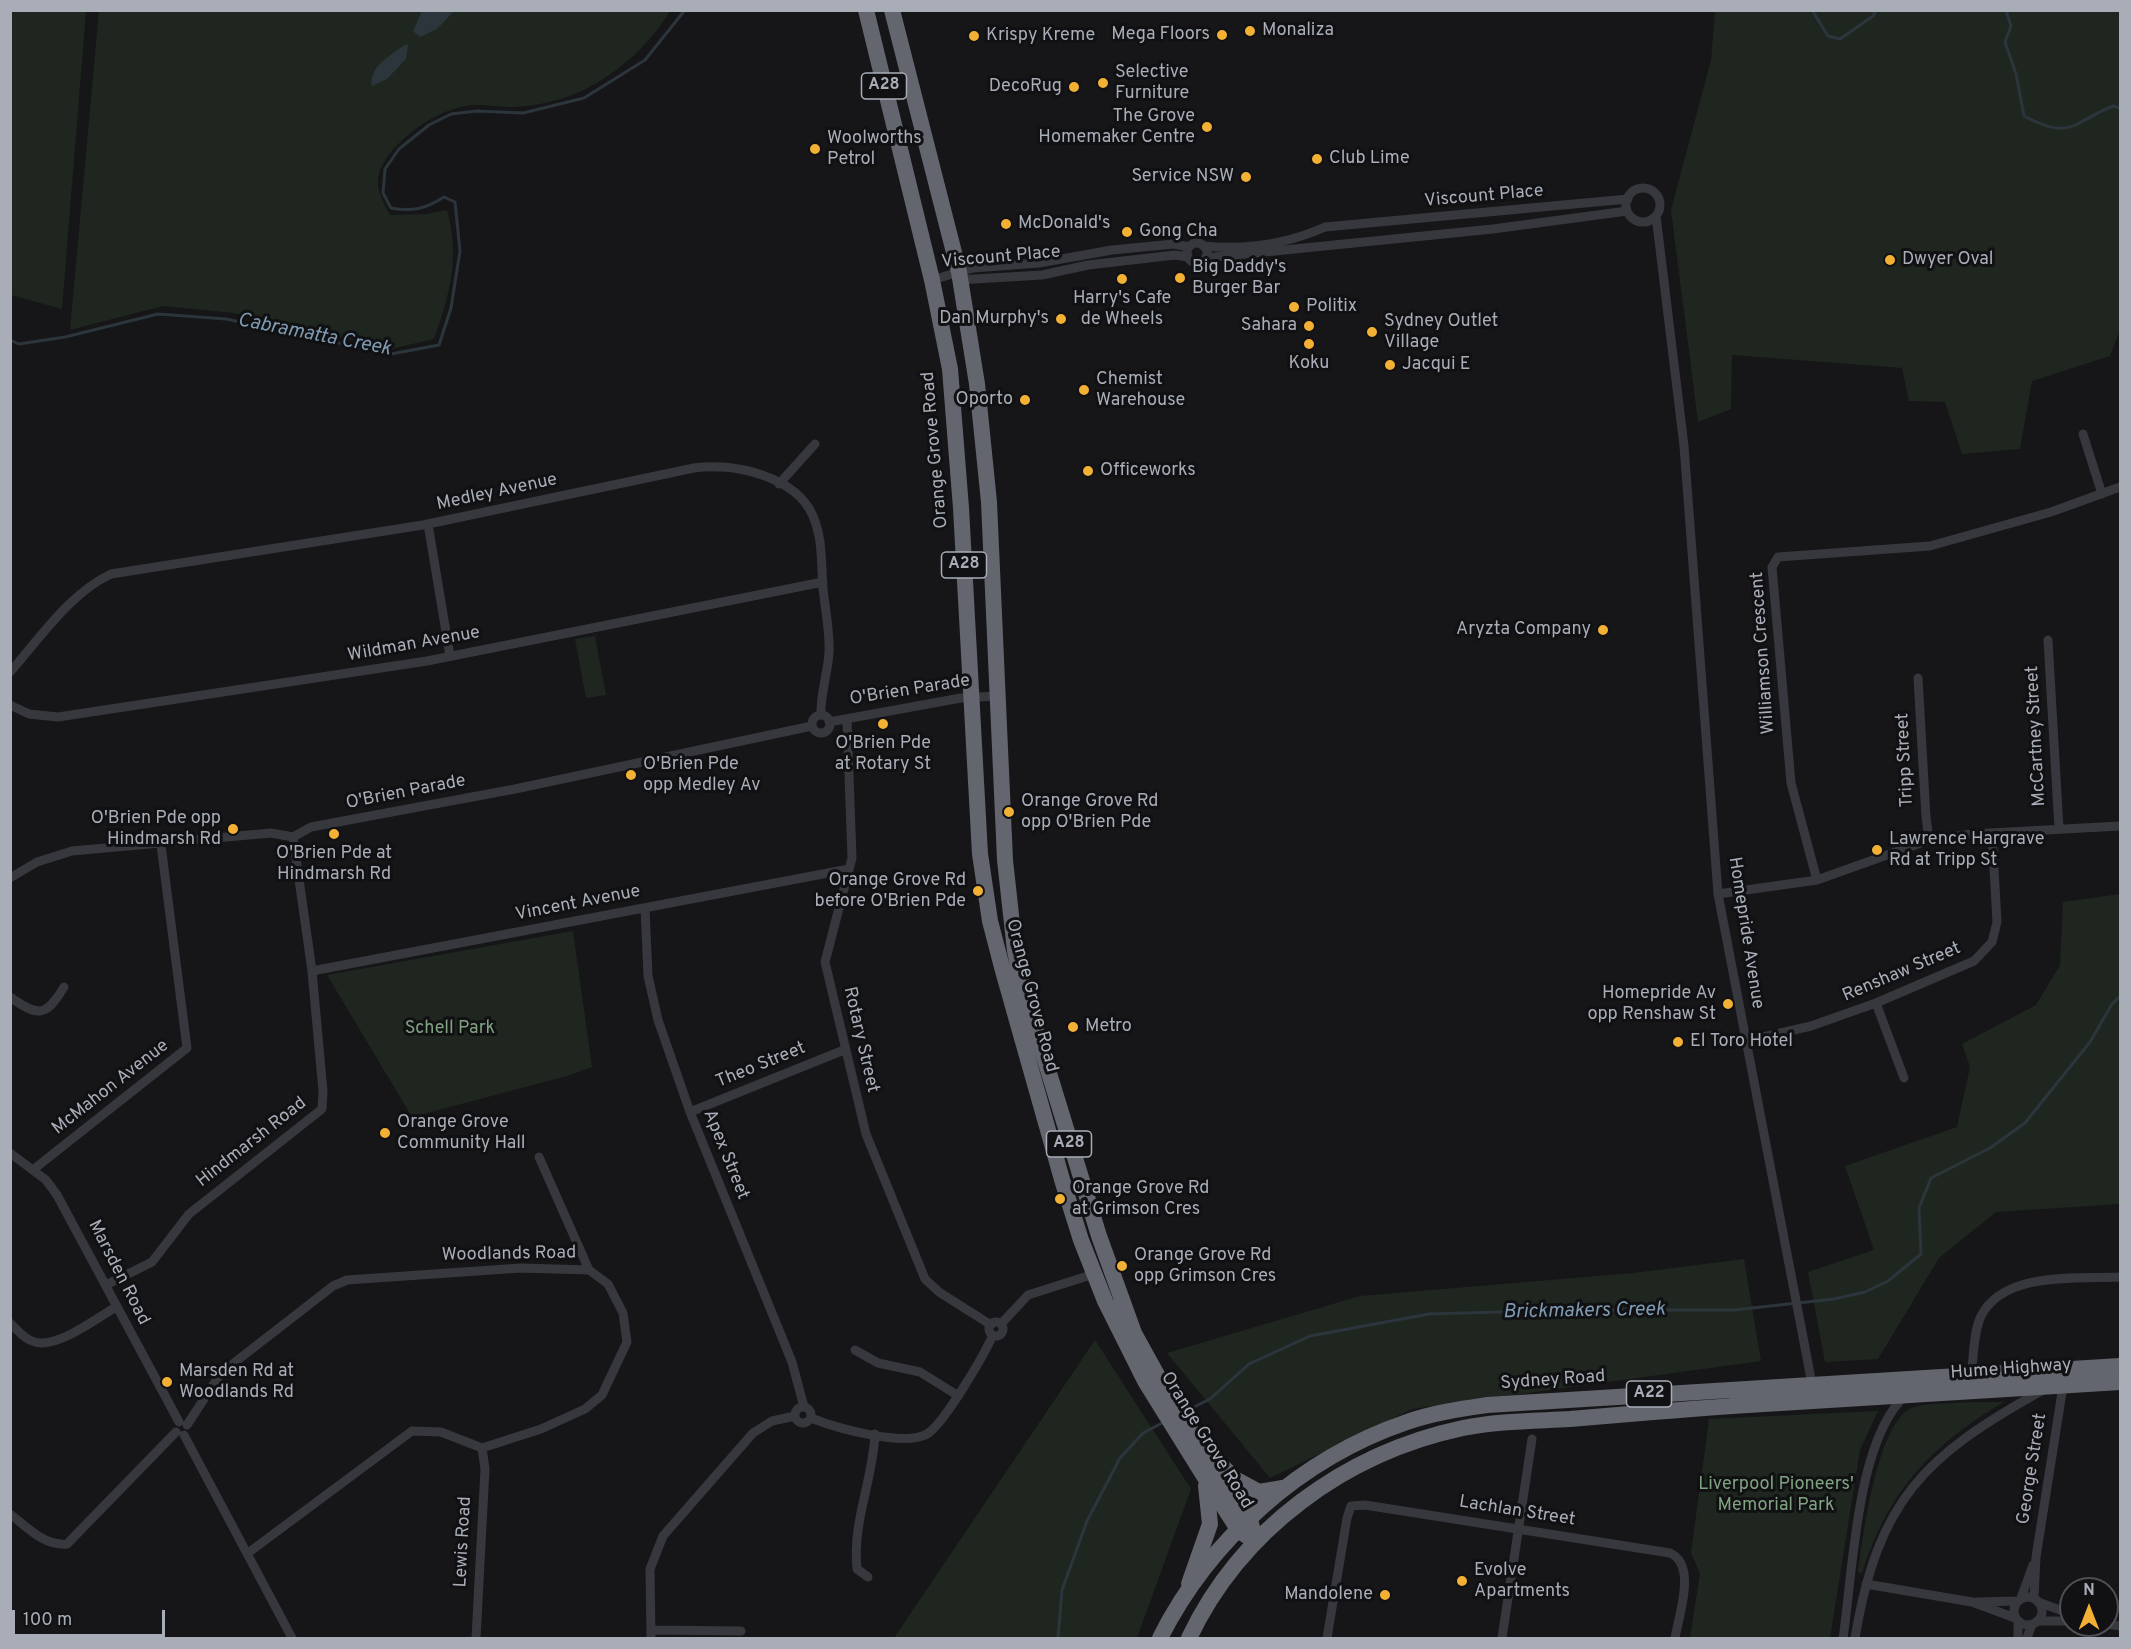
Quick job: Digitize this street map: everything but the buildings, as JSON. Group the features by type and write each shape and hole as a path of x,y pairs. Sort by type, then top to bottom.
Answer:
{"highway":[{"name":"Orange Grove Road","path":"866,10 932,280 954,403 980,854 990,921 1063,1183 1094,1274 1127,1346 1167,1404"},
{"name":"Orange Grove Road","path":"892,10 959,276 977,384 988,492 1005,860 1015,951 1022,985 1047,1073 1114,1283 1134,1333 1204,1476 1245,1525"},
{"name":"Hume Highway","path":"1942,1377 2121,1366"},
{"name":"Sydney Road","path":"1245,1525 1286,1487 1310,1469 1374,1434 1409,1421 1449,1411 1487,1405 1942,1377"},
{"name":"Hume Highway","path":"1904,1396 2121,1382"},
{"path":"1812,1384 1814,1401"},
{"name":"A22","path":"1255,1541 1307,1496 1335,1478 1374,1458 1441,1433 1489,1424 1904,1396"},
{"name":"Orange Grove Road","path":"1180,1427 1199,1445 1255,1541"},
{"path":"1199,1445 1235,1479 1251,1489 1267,1492 1286,1487"},
{"name":"A28","path":"1160,1638 1187,1591 1210,1524 1209,1499 1204,1476"},
{"name":"A22","path":"1187,1591 1245,1525"},
{"path":"1189,1638 1210,1600 1255,1541"}],"street":[{"path":"1641,189 1652,191 1660,206 1656,216 1640,222 1627,211 1628,199 1641,189"},
{"name":"Viscount Place","path":"932,280 959,276 1042,275 1088,265 1175,255 1188,252 1194,243 1225,248 1276,243 1303,237 1325,227 1628,199"},
{"name":"Viscount Place","path":"1188,252 1194,263 1205,258 1493,229 1627,211"},
{"name":"Homepride Avenue","path":"1656,216 1684,446 1718,894 1812,1384"},
{"path":"1203,246 1205,258"},
{"path":"2083,434 2102,494"},
{"path":"779,484 815,444"},
{"name":"Medley Avenue","path":"10,672 86,589 111,574 428,524 714,465 748,470 779,484 798,496 812,513 820,537 829,651 821,715"},
{"name":"Williamson Crescent","path":"1817,880 1791,783 1772,567 1778,557 1930,546 2050,512 2121,487"},
{"path":"428,524 450,656"},
{"name":"Wildman Avenue","path":"10,705 29,714 58,717 450,656 823,582"},
{"name":"McCartney Street","path":"2048,640 2059,830"},
{"name":"Tripp Street","path":"1918,678 1929,840"},
{"name":"O'Brien Parade","path":"830,722 970,697 997,696"},
{"path":"821,715 830,722 824,732 816,731 812,726 814,718 821,715"},
{"name":"Rotary Street","path":"847,718 852,858 825,962 844,1050 866,1134 925,1279 939,1292 992,1330"},
{"name":"O'Brien Parade","path":"10,878 37,862 72,851 161,845 271,833 293,837 311,827 515,789 812,726"},
{"path":"1718,894 1817,880 1929,840 1992,833 2121,826"},
{"name":"Renshaw Street","path":"1746,1041 1811,1026 1876,1003 1974,961 1992,942 1997,922 1992,833"},
{"name":"Hindmarsh Road","path":"106,1285 152,1262 189,1214 322,1109 323,1091 312,971 293,837"},
{"name":"McMahon Avenue","path":"34,1169 188,1048 161,845"},
{"name":"Vincent Avenue","path":"312,971 849,869"},
{"name":"Apex Street","path":"645,908 650,987 658,1020 690,1112 795,1371 804,1407"},
{"path":"10,998 31,1011 42,1011 53,1006 64,987"},
{"path":"1876,1003 1904,1078"},
{"name":"Theo Street","path":"690,1112 844,1050"},
{"name":"Marsden Road","path":"10,1153 34,1169 57,1194 116,1307 183,1424"},
{"path":"539,1157 589,1270"},
{"name":"Woodlands Road","path":"180,1434 188,1431 183,1424 221,1373 339,1282 369,1277 521,1268 589,1270 608,1284 623,1313 627,1342 602,1395 585,1409 541,1429 482,1448"},
{"path":"811,1418 905,1439 925,1435 940,1421 957,1395 996,1322 1001,1324 1028,1295 1094,1274"},
{"path":"1971,1375 1980,1318 1988,1305 2006,1291 2025,1282 2121,1277"},
{"path":"10,1323 26,1338 41,1343 59,1340 116,1307"},
{"path":"855,1350 879,1363 920,1372 957,1395"},
{"path":"1843,1638 1865,1479 1871,1452 1892,1411 1904,1396 1942,1377"},
{"path":"1855,1638 1866,1584 1876,1551 1891,1518 1934,1462 1984,1423 2055,1387"},
{"name":"George Street","path":"2036,1600 2036,1557 2055,1387"},
{"path":"795,1416 797,1410 804,1407 810,1412 811,1418"},
{"path":"795,1416 801,1424 811,1418"},
{"path":"741,1631 652,1634 651,1569 663,1536 753,1433 772,1421 795,1416"},
{"path":"248,1553 412,1431 441,1432 482,1448"},
{"path":"10,1514 46,1542 55,1545 67,1544 180,1434 248,1553 292,1638"},
{"path":"868,1577 857,1569 855,1552 857,1528 875,1434"},
{"path":"1502,1638 1532,1439"},
{"name":"Lewis Road","path":"476,1638 485,1469 482,1448"},
{"name":"Lachlan Street","path":"1328,1638 1351,1506 1365,1505 1663,1551 1677,1556 1686,1570 1676,1638"},
{"name":"George Street","path":"2020,1600 2036,1557"},
{"path":"1866,1584 1972,1602 2036,1600 2059,1609"},
{"path":"2018,1638 2014,1609 2020,1600"},
{"path":"2027,1638 2041,1614 2036,1600"},
{"path":"1972,1602 2017,1620 2034,1623 2059,1622"}],"green space":[{"path":"11,10 86,11 62,309 11,295"},
{"path":"99,11 670,11 652,36 629,60 589,87 568,97 536,105 512,107 476,105 452,110 430,119 410,133 393,150 382,167 378,181 381,197 390,215 426,214 447,210 451,227 453,260 449,291 434,339 391,349 234,313 163,306 70,330"},
{"path":"1707,11 2120,11 2120,329 2110,356 2032,381 2020,449 1962,454 1945,402 1909,401 1902,368 1732,355 1731,409 1698,422 1671,210 1711,60 1715,13"},
{"path":"595,636 606,695 586,698 575,639"},
{"path":"2120,894 2120,1204 1996,1212 1939,1258 1878,1359 1825,1362 1808,1272 1874,1250 1845,1166 1957,1127 1970,1067 1962,1044 2036,1005 2060,965 2063,902"},
{"name":"Schell Park","path":"573,931 592,1067 567,1076 412,1117 327,975"},
{"path":"1744,1259 1761,1361 1412,1409 1270,1478 1167,1353 1360,1296 1633,1273"},
{"path":"1095,1340 1191,1489 1137,1638 894,1638"},
{"path":"2004,1402 1955,1435 1915,1473 1885,1518 1862,1573 1858,1572 1868,1508 1881,1455 1890,1433 1901,1416 1920,1405"},
{"name":"Liverpool Pioneers' Memorial Park","path":"1878,1411 1860,1450 1830,1638 1690,1638 1700,1573 1691,1553 1709,1419"}],"shaded area":[{"path":"422,10 454,11 437,29 420,37 413,31"},
{"path":"408,45 406,59 387,79 372,86 377,67"}],"waterway":[{"name":"Cabramatta Creek","path":"10,340 19,344 65,337 158,314 226,319 391,354 439,345 451,308 460,251 455,202 444,197 419,208 406,210 391,208 383,193 385,169 399,149 429,125 451,114 477,111 523,113 584,98 645,60 685,10"},
{"name":"Cabramatta Creek","path":"1812,10 1828,36 1840,39 1873,16 1876,10"},
{"name":"Cabramatta Creek","path":"2006,10 2011,26 2005,42 2016,74 2024,116 2052,127 2062,128 2071,127 2113,106 2120,108"},
{"name":"Brickmakers Creek","path":"1186,1411 1210,1399 1249,1364 1310,1336 1429,1314 1571,1310 1734,1310 1834,1299 1865,1292 1888,1281 1921,1254 1919,1208 1931,1178 1990,1148 2025,1123 2090,1042 2112,1004 2120,996"},
{"name":"Brickmakers Creek","path":"1058,1638 1062,1590 1087,1521 1120,1458 1143,1433 1164,1422"}],"place":[{"name":"Monaliza","path":"1250,31"},
{"name":"Mega Floors","path":"1222,35"},
{"name":"Krispy Kreme","path":"974,36"},
{"name":"Selective Furniture","path":"1103,83"},
{"name":"DecoRug","path":"1074,87"},
{"name":"The Grove Homemaker Centre","path":"1207,127"},
{"name":"Woolworths Petrol","path":"815,149"},
{"name":"Club Lime","path":"1317,159"},
{"name":"Service NSW","path":"1246,177"},
{"name":"McDonald's","path":"1006,224"},
{"name":"Gong Cha","path":"1127,232"},
{"name":"Dwyer Oval","path":"1890,260"},
{"name":"Big Daddy's Burger Bar","path":"1180,278"},
{"name":"Harry's Cafe de Wheels","path":"1122,279"},
{"name":"Politix","path":"1294,307"},
{"name":"Dan Murphy's","path":"1061,319"},
{"name":"Sahara","path":"1309,326"},
{"name":"Sydney Outlet Village","path":"1372,332"},
{"name":"Koku","path":"1309,344"},
{"name":"Jacqui E","path":"1390,365"},
{"name":"Chemist Warehouse","path":"1084,390"},
{"name":"Oporto","path":"1025,400"},
{"name":"Officeworks","path":"1088,471"},
{"name":"Aryzta Company","path":"1603,630"},
{"name":"O'Brien Pde at Rotary St","path":"883,724"},
{"name":"O'Brien Pde opp Medley Av","path":"631,775"},
{"name":"Orange Grove Rd opp O'Brien Pde","path":"1009,812"},
{"name":"O'Brien Pde opp Hindmarsh Rd","path":"233,829"},
{"name":"O'Brien Pde at Hindmarsh Rd","path":"334,834"},
{"name":"Lawrence Hargrave Rd at Tripp St","path":"1877,850"},
{"name":"Orange Grove Rd before O'Brien Pde","path":"978,891"},
{"name":"Homepride Av opp Renshaw St","path":"1728,1004"},
{"name":"Metro","path":"1073,1027"},
{"name":"El Toro Hotel","path":"1678,1042"},
{"name":"Orange Grove Community Hall","path":"385,1133"},
{"name":"Orange Grove Rd at Grimson Cres","path":"1060,1199"},
{"name":"Orange Grove Rd opp Grimson Cres","path":"1122,1266"},
{"name":"Marsden Rd at Woodlands Rd","path":"167,1382"},
{"name":"Evolve Apartments","path":"1462,1581"},
{"name":"Mandolene","path":"1385,1595"}]}
